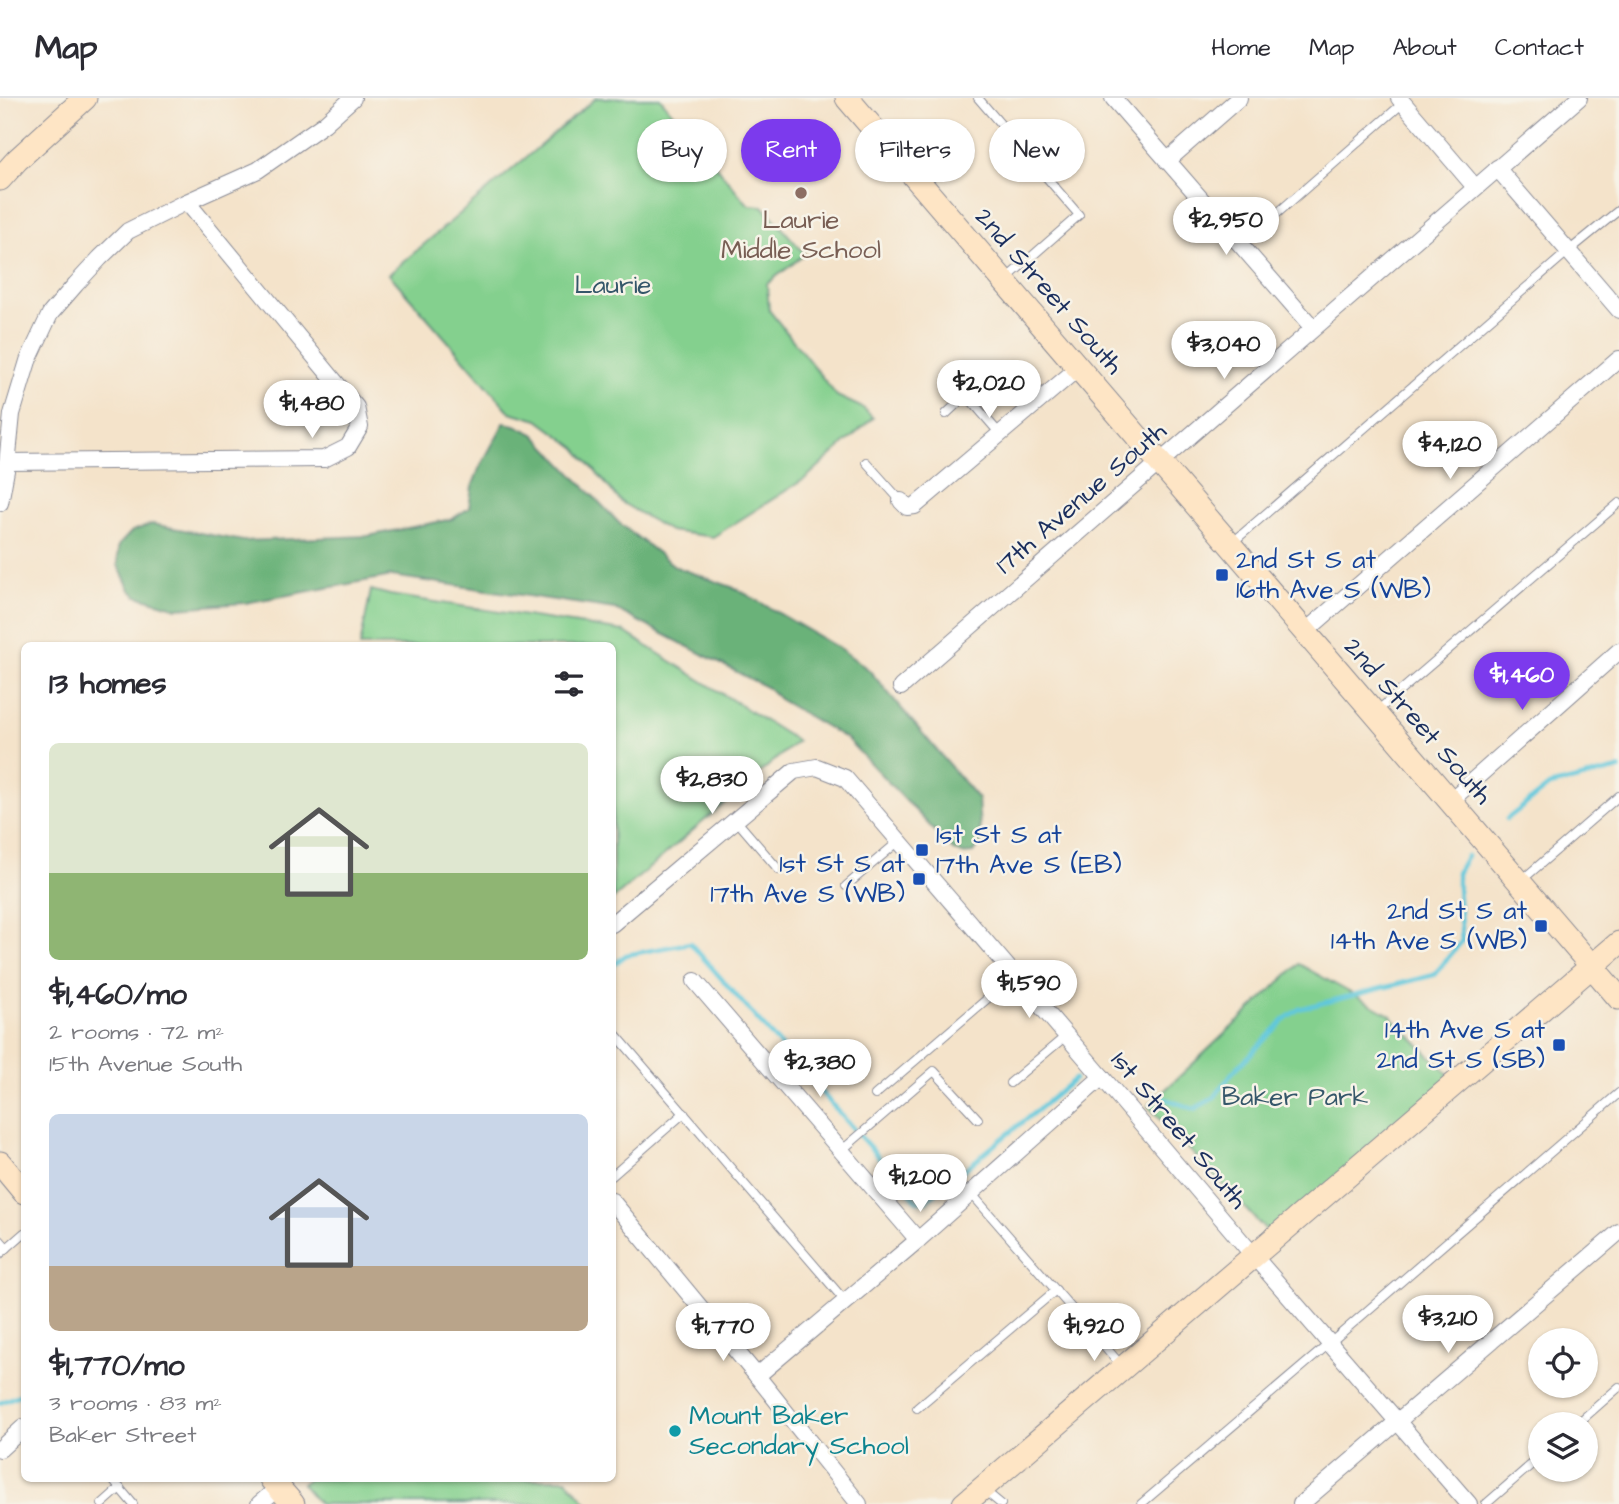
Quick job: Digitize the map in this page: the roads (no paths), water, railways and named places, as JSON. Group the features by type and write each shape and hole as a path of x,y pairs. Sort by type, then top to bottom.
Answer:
{"street":[{"path":"0,179 85,98"},
{"path":"0,503 12,414 27,361 50,314 128,231 258,170 324,124 353,98"},
{"name":"2nd Street South","path":"847,98 1619,998"},
{"path":"1113,98 1313,328"},
{"path":"1167,161 1239,98"},
{"name":"17th Avenue South","path":"901,687 1579,98"},
{"path":"1401,100 1475,187"},
{"path":"1497,168 1619,310"},
{"path":"7,462 324,459 348,447 359,427 356,407 187,202"},
{"path":"1305,632 1619,359"},
{"path":"901,501 907,507 915,506 1079,368"},
{"path":"1450,801 1619,651"},
{"name":"1st Street South","path":"736,820 794,771 817,767 845,778 1469,1504"},
{"path":"616,921 736,820"},
{"path":"964,1504 1619,943"},
{"path":"695,982 918,1240"},
{"path":"757,1376 918,1240 1102,1077"},
{"path":"0,1163 21,1188"},
{"path":"616,1206 859,1504"},
{"path":"1301,1504 1619,1232"},
{"path":"0,1449 21,1430"},
{"path":"259,1504 281,1490"}],"lane":[{"path":"978,98 1079,215 1003,281"},
{"path":"1241,245 1401,100"},
{"path":"1230,544 1619,210"},
{"path":"946,414 964,397 968,397 1000,434"},
{"path":"866,462 901,501"},
{"path":"1374,713 1619,503"},
{"path":"1520,882 1619,796"},
{"path":"736,820 779,870"},
{"path":"846,886 899,841"},
{"path":"874,1094 1015,975"},
{"path":"616,1035 845,1302"},
{"path":"1010,1083 1066,1035"},
{"path":"841,1151 934,1070 978,1119"},
{"path":"1140,1504 1331,1343 1619,1093"},
{"path":"616,1172 684,1113"},
{"path":"971,1193 1123,1367"},
{"path":"0,1240 4,1251 21,1236"},
{"path":"917,1408 1056,1290"},
{"path":"1591,1412 1619,1387"},
{"path":"1486,1504 1528,1467"},
{"path":"115,1482 133,1504"},
{"path":"102,1504 120,1488"},
{"path":"982,1488 1001,1504"}],"waterway":[{"path":"1507,819 1549,786 1619,769"},
{"path":"1155,1095 1194,1109 1214,1098 1232,1073 1286,1018 1299,1009 1434,975 1462,941 1457,873 1467,856"},
{"path":"616,963 626,955 690,943 917,1201 926,1201 1075,1079"},
{"path":"0,1403 21,1394"}],"place":[{"name":"Laurie Middle School","path":"801,193"},
{"name":"2nd St S at 16th Ave S (WB)","path":"1222,575"},
{"name":"1st St S at 17th Ave S (EB)","path":"922,850"},
{"name":"1st St S at 17th Ave S (WB)","path":"919,879"},
{"name":"2nd St S at 14th Ave S (WB)","path":"1541,926"},
{"name":"14th Ave S at 2nd St S (SB)","path":"1559,1045"},
{"name":"Mount Baker Secondary School","path":"675,1431"}],"park label":[{"name":"Laurie","path":"613,285"},
{"name":"Baker Park","path":"1295,1097"}]}
